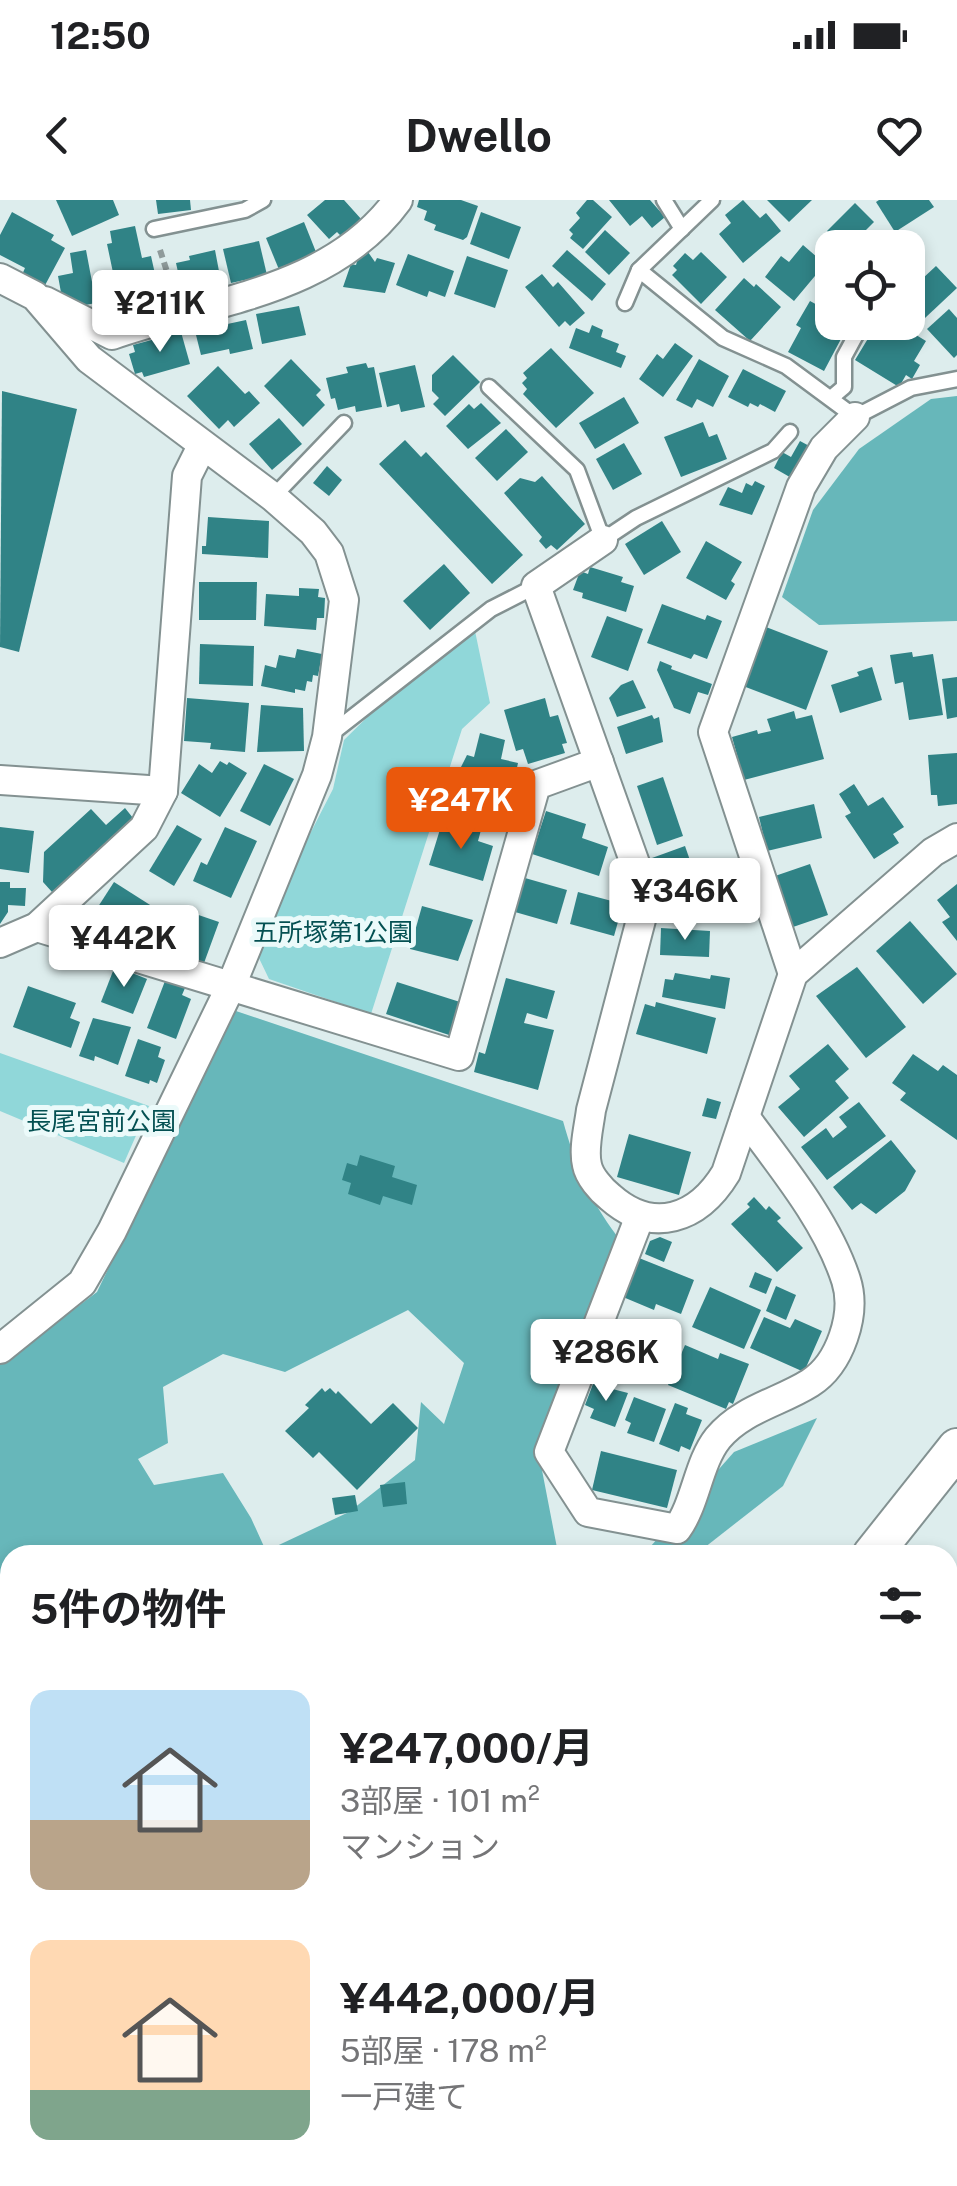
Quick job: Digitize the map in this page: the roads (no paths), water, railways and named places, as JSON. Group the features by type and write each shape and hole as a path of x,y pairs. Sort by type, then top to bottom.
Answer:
{"street":[{"path":"0,278 112,334 267,291 327,265 386,217 398,200"},
{"path":"0,1349 82,1284 112,1231 231,986 317,775 327,738 344,600 329,553 313,532 273,497 88,360 35,296"},
{"path":"793,974 713,732 801,487 824,448 855,417"},
{"path":"0,943 37,927 144,828 163,791 187,476 202,446"},
{"path":"603,540 536,586 648,897 591,1110 586,1167 602,1190 624,1209 640,1216 668,1219 712,1196 726,1173 793,974 932,852 957,838"},
{"path":"37,927 459,1056 536,785 599,762"},
{"path":"0,780 163,791"},
{"path":"640,1216 549,1452 588,1512 677,1529 716,1440 738,1420 812,1382 839,1351 847,1319 847,1283 824,1234 784,1169 745,1117"},
{"path":"880,1545 957,1448"}],"lane":[{"path":"154,229 245,210 263,200"},
{"path":"664,200 682,229"},
{"path":"626,302 639,270 712,200"},
{"path":"639,270 723,338 786,366 855,417 911,388 957,379"},
{"path":"831,398 844,387 844,357 853,340"},
{"path":"489,387 577,470 603,540 636,518 772,452 790,432"},
{"path":"273,497 344,422"},
{"path":"327,738 492,610 536,586"}],"park label":[{"name":"五所塚第1公園","path":"333,932"},
{"name":"長尾宮前公園","path":"101,1121"}]}
